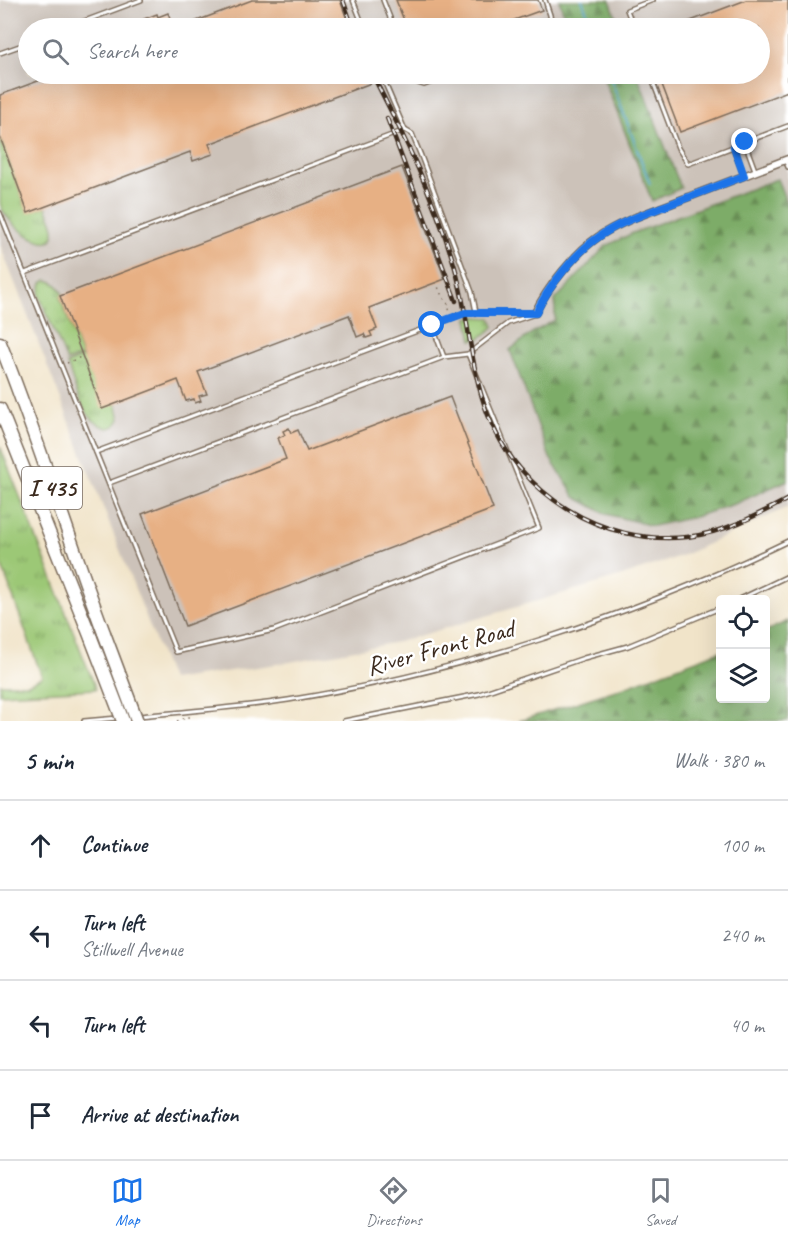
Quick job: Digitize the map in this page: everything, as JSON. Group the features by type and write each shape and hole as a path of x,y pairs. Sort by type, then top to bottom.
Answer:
{"highway":[{"name":"I 435","path":"0,343 24,405 66,532 137,721"},
{"name":"I 435","path":"0,409 123,721"}],"street":[{"path":"536,313 550,288 584,248 598,237 636,217 756,171 787,162"}],"lane":[{"path":"93,18 141,0"},
{"path":"353,0 360,18"},
{"path":"383,0 390,18"},
{"path":"545,0 550,18"},
{"path":"630,18 627,10 653,0"},
{"path":"0,53 18,47"},
{"path":"385,84 405,130 412,134 421,156 472,292 476,312"},
{"path":"654,84 678,148 688,164 788,126"},
{"path":"25,273 405,130"},
{"path":"745,142 756,171"},
{"path":"734,147 744,176"},
{"path":"0,213 176,652 274,630 539,528 468,354"},
{"path":"96,452 465,313 536,313"},
{"path":"109,483 444,357 468,354 508,323 536,313"},
{"path":"432,325 444,357"},
{"name":"River Front Road","path":"84,721 286,700 412,674 503,650 628,609 788,541"},
{"path":"748,595 788,576"},
{"path":"344,721 479,694 584,658 628,646 716,610"}],"path":[{"path":"436,282 448,304 447,308 451,318"},
{"path":"62,364 83,356"}],"shaded area":[{"path":"0,0 788,0 788,507 686,554 622,576 398,642 290,662 171,680 0,245"}],"green space":[{"path":"559,0 610,0 616,18 565,18"},
{"path":"606,84 641,84 681,188 652,201"},
{"path":"0,137 28,212 46,206 54,228 53,237 48,241 40,241 20,230 4,212 0,203"},
{"path":"777,179 788,206 788,480 737,503 694,517 653,526 606,514 575,497 550,458 510,350 532,333 555,320 555,300 606,246 633,233"},
{"path":"46,280 55,283 62,292 63,295 60,297 82,356 67,361 39,295 42,283"},
{"path":"468,318 491,318 494,327 480,338 472,340"},
{"path":"83,357 116,403 120,419 112,427 108,428 97,423 90,417 80,400 67,364"},
{"path":"0,446 96,689 0,694 0,684 28,684 42,677 0,561"},
{"path":"788,621 788,721 519,721 619,689 716,653 716,703 770,703 770,629"}],"building":[{"path":"252,0 340,0 346,18 204,18"},
{"path":"396,0 538,0 542,10 520,18 403,18"},
{"path":"746,0 788,0 788,91 680,132 662,84 770,84 770,18 698,18"},
{"path":"168,13 170,18 147,18 157,14 158,17"},
{"path":"30,84 368,84 209,144 213,154 193,161 190,152 28,213 0,137 0,95"},
{"path":"402,167 445,279 369,308 377,329 370,332 372,336 366,338 364,334 357,337 349,315 198,372 207,394 199,396 201,401 195,403 194,399 186,401 178,380 102,409 60,296"},
{"path":"450,397 493,509 185,626 142,514 286,459 278,438 285,435 283,431 289,428 291,433 298,430 307,451"}],"waterway":[{"path":"582,0 589,18"},
{"path":"613,84 650,184"}],"railway":[{"path":"343,0 349,18"},
{"path":"377,84 406,142 445,236 463,299 477,377 488,415 502,443 520,469 542,491 567,509 595,523 624,533 655,538 687,537 713,532 788,499"},
{"path":"387,118 456,301"}],"route":[{"path":"432,325 465,313 536,313 550,288 584,248 611,228 744,176 734,147 745,142"}]}
